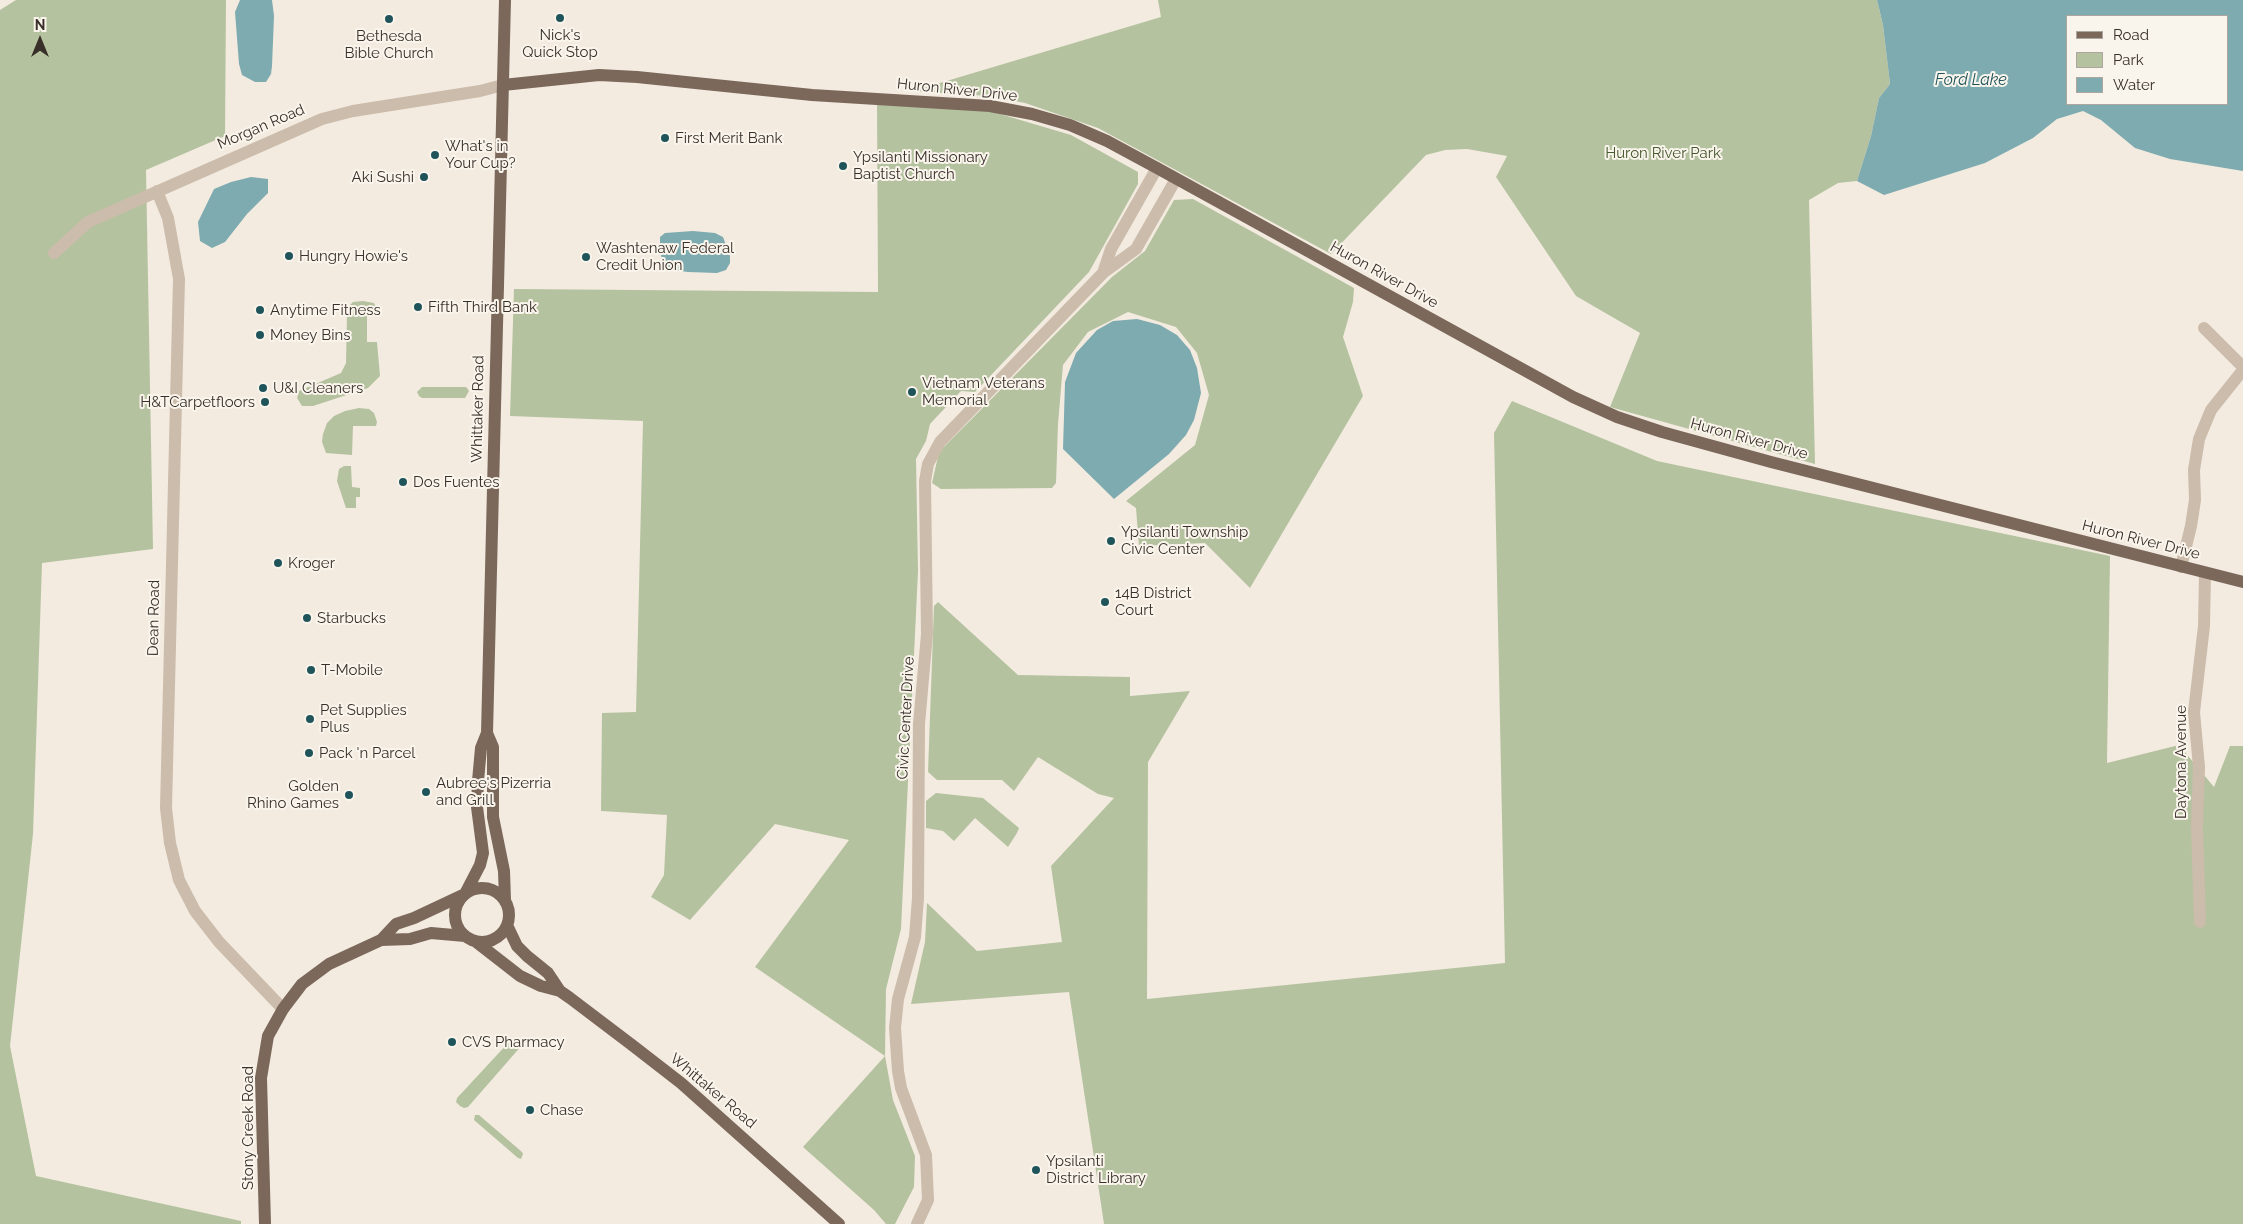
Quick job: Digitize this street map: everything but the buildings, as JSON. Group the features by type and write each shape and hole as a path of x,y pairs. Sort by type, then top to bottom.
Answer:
{"main road":[{"name":"Whittaker Road","path":"464,893 478,869 483,853 478,807 478,772 481,748 487,734 505,0"},
{"name":"Huron River Drive","path":"503,85 599,75 636,76 812,95 990,106 1032,114 1070,125 1107,141 1565,393 1616,417 1662,432 1762,459 2243,582"},
{"name":"Whittaker Road","path":"487,734 493,747 494,817 504,871 505,900"},
{"path":"481,887 494,890 505,900 509,911 507,925 498,937 488,941 470,939 457,927 454,915 456,903 464,893 481,887"},
{"name":"Stony Creek Road","path":"265,1224 261,1078 268,1036 283,1009 302,984 329,964 381,940 396,924 414,918 464,893"},
{"name":"Whittaker Road","path":"507,925 518,946 548,973 560,991 681,1083 838,1224"},
{"name":"Stony Creek Road","path":"381,940 410,939 431,933 470,939"},
{"name":"Whittaker Road","path":"470,939 520,976 541,986 560,991"}],"street":[{"name":"Morgan Road","path":"54,253 88,222 322,119 353,111 480,91 503,85"},
{"name":"Civic Center Drive","path":"1103,273 1111,249 1157,168"},
{"name":"Civic Center Drive","path":"917,1224 928,1200 926,1155 902,1088 898,1071 895,1028 898,999 915,937 918,898 919,724 927,634 925,481 928,464 940,442 1103,273 1136,249 1176,179"},
{"name":"Dean Road","path":"157,191 168,218 179,280 166,808 170,843 179,880 194,911 232,956 283,1009"},
{"path":"2181,567 2195,500 2194,470 2198,439 2211,410 2243,369 2204,328"},
{"name":"Daytona Avenue","path":"2200,922 2197,827 2199,767 2194,712 2204,626 2206,573"}],"green space":[{"path":"16,0 226,0 225,136 146,170 153,549 42,563 33,834 10,1046 36,1176 241,1221 241,1224 0,1224 0,10"},
{"name":"Huron River Park","path":"1158,0 1877,0 1883,25 1890,84 1879,98 1871,136 1857,181 1838,183 1809,200 1815,464 1610,407 1640,333 1576,296 1496,177 1507,156 1467,149 1445,150 1426,155 1331,254 1098,128 1025,103 989,96 913,91 1161,17"},
{"path":"877,103 990,111 1071,135 1138,172 1138,184 1089,272 975,392 961,391 930,424 926,441 916,459 918,571 901,929 886,989 885,1056 755,967 849,840 775,824 690,920 651,897 664,875 667,815 601,811 602,713 636,712 643,421 510,416 514,289 878,292"},
{"path":"1193,199 1354,288 1353,302 1343,337 1363,396 1250,588 1205,543 1139,546 1136,508 1126,501 1195,445 1209,395 1197,353 1176,327 1128,312 1088,332 1063,365 1056,483 1052,488 941,489 932,483 939,452 1112,277 1145,251 1174,200"},
{"path":"353,302 374,303 376,307 377,312 367,312 367,342 377,342 380,376 368,388 313,406 302,406 297,398 299,391 341,373 346,363 347,314 349,306"},
{"path":"422,387 466,387 469,391 465,398 422,398 417,392"},
{"path":"1512,401 1657,461 2110,556 2107,763 2179,745 2214,787 2230,746 2243,746 2243,1224 1104,1224 1069,992 911,1004 925,942 927,903 977,951 1062,942 1051,866 1114,798 1098,794 1038,757 1014,791 1002,780 937,780 928,772 934,606 938,602 1018,675 1130,677 1130,696 1190,691 1148,762 1147,999 1505,963 1494,433"},
{"path":"359,408 369,409 374,413 377,422 376,426 353,426 352,455 326,453 322,442 327,423 334,416"},
{"path":"344,466 351,466 352,487 360,488 360,497 356,497 356,508 346,508 337,481 339,469"},
{"path":"936,793 983,798 1019,828 1017,833 1008,847 975,818 954,841 943,831 926,828 926,801"},
{"path":"509,1042 523,1044 468,1107 460,1106 456,1102 457,1098"},
{"path":"885,1056 893,1100 915,1156 914,1187 895,1224 886,1224 874,1210 803,1147"},
{"path":"475,1115 479,1115 522,1152 521,1159 474,1120"}],"water":[{"path":"240,0 272,0 274,16 272,66 271,74 266,82 255,82 242,75 239,64 235,12"},
{"name":"Ford Lake","path":"1877,0 2243,0 2243,171 2170,159 2135,148 2101,120 2083,111 2057,119 2033,138 1985,163 1884,195 1857,181 1871,136 1879,98 1890,84 1883,25"},
{"path":"251,177 268,179 268,193 247,214 225,242 212,248 200,241 198,222 214,189"},
{"path":"693,231 715,233 723,237 730,256 730,263 726,270 717,273 688,272 673,270 665,266 660,253 660,237 665,233"},
{"path":"1137,319 1160,325 1177,335 1190,350 1197,368 1201,393 1194,420 1186,435 1169,454 1114,499 1063,449 1065,382 1076,353 1097,330 1113,321"}],"place":[{"name":"Nick's Quick Stop","path":"560,18"},
{"name":"Bethesda Bible Church","path":"389,19"},
{"name":"First Merit Bank","path":"665,138"},
{"name":"What's in Your Cup?","path":"435,155"},
{"name":"Ypsilanti Missionary Baptist Church","path":"843,166"},
{"name":"Aki Sushi","path":"424,177"},
{"name":"Hungry Howie's","path":"289,256"},
{"name":"Washtenaw Federal Credit Union","path":"586,257"},
{"name":"Fifth Third Bank","path":"418,307"},
{"name":"Anytime Fitness","path":"260,310"},
{"name":"Money Bins","path":"260,335"},
{"name":"U&I Cleaners","path":"263,388"},
{"name":"Vietnam Veterans Memorial","path":"912,392"},
{"name":"H&TCarpetfloors","path":"265,402"},
{"name":"Dos Fuentes","path":"403,482"},
{"name":"Ypsilanti Township Civic Center","path":"1111,541"},
{"name":"Kroger","path":"278,563"},
{"name":"14B District Court","path":"1105,602"},
{"name":"Starbucks","path":"307,618"},
{"name":"T-Mobile","path":"311,670"},
{"name":"Pet Supplies Plus","path":"310,719"},
{"name":"Pack 'n Parcel","path":"309,753"},
{"name":"Aubree's Pizerria and Grill","path":"426,792"},
{"name":"Golden Rhino Games","path":"349,795"},
{"name":"CVS Pharmacy","path":"452,1042"},
{"name":"Chase","path":"530,1110"},
{"name":"Ypsilanti District Library","path":"1036,1170"}]}
